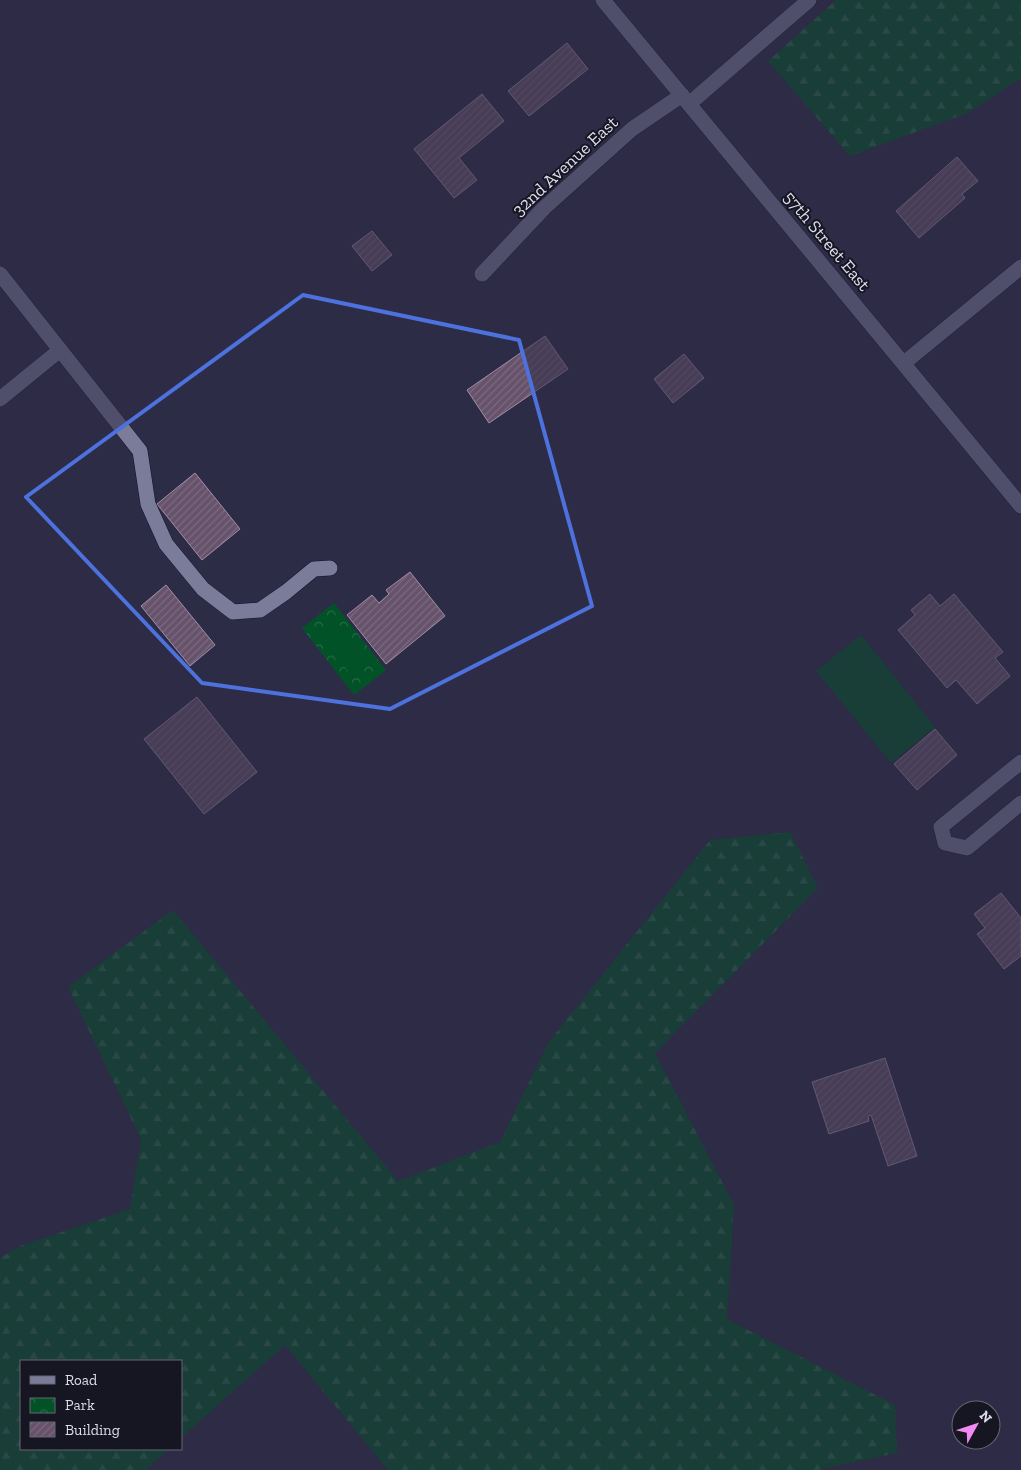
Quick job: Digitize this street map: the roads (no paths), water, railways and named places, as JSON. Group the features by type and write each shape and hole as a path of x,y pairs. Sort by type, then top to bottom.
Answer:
{"street":[{"name":"57th Street East","path":"603,0 1021,506"},
{"name":"32nd Avenue East","path":"482,274 552,201 632,130 686,100 808,0"},
{"path":"904,363 1021,267"},
{"path":"0,274 140,451 148,504 166,544 203,589 233,612 260,610 314,569 330,568"},
{"path":"0,399 60,350"},
{"path":"1021,762 941,827 945,843 967,848 1021,803"}]}
